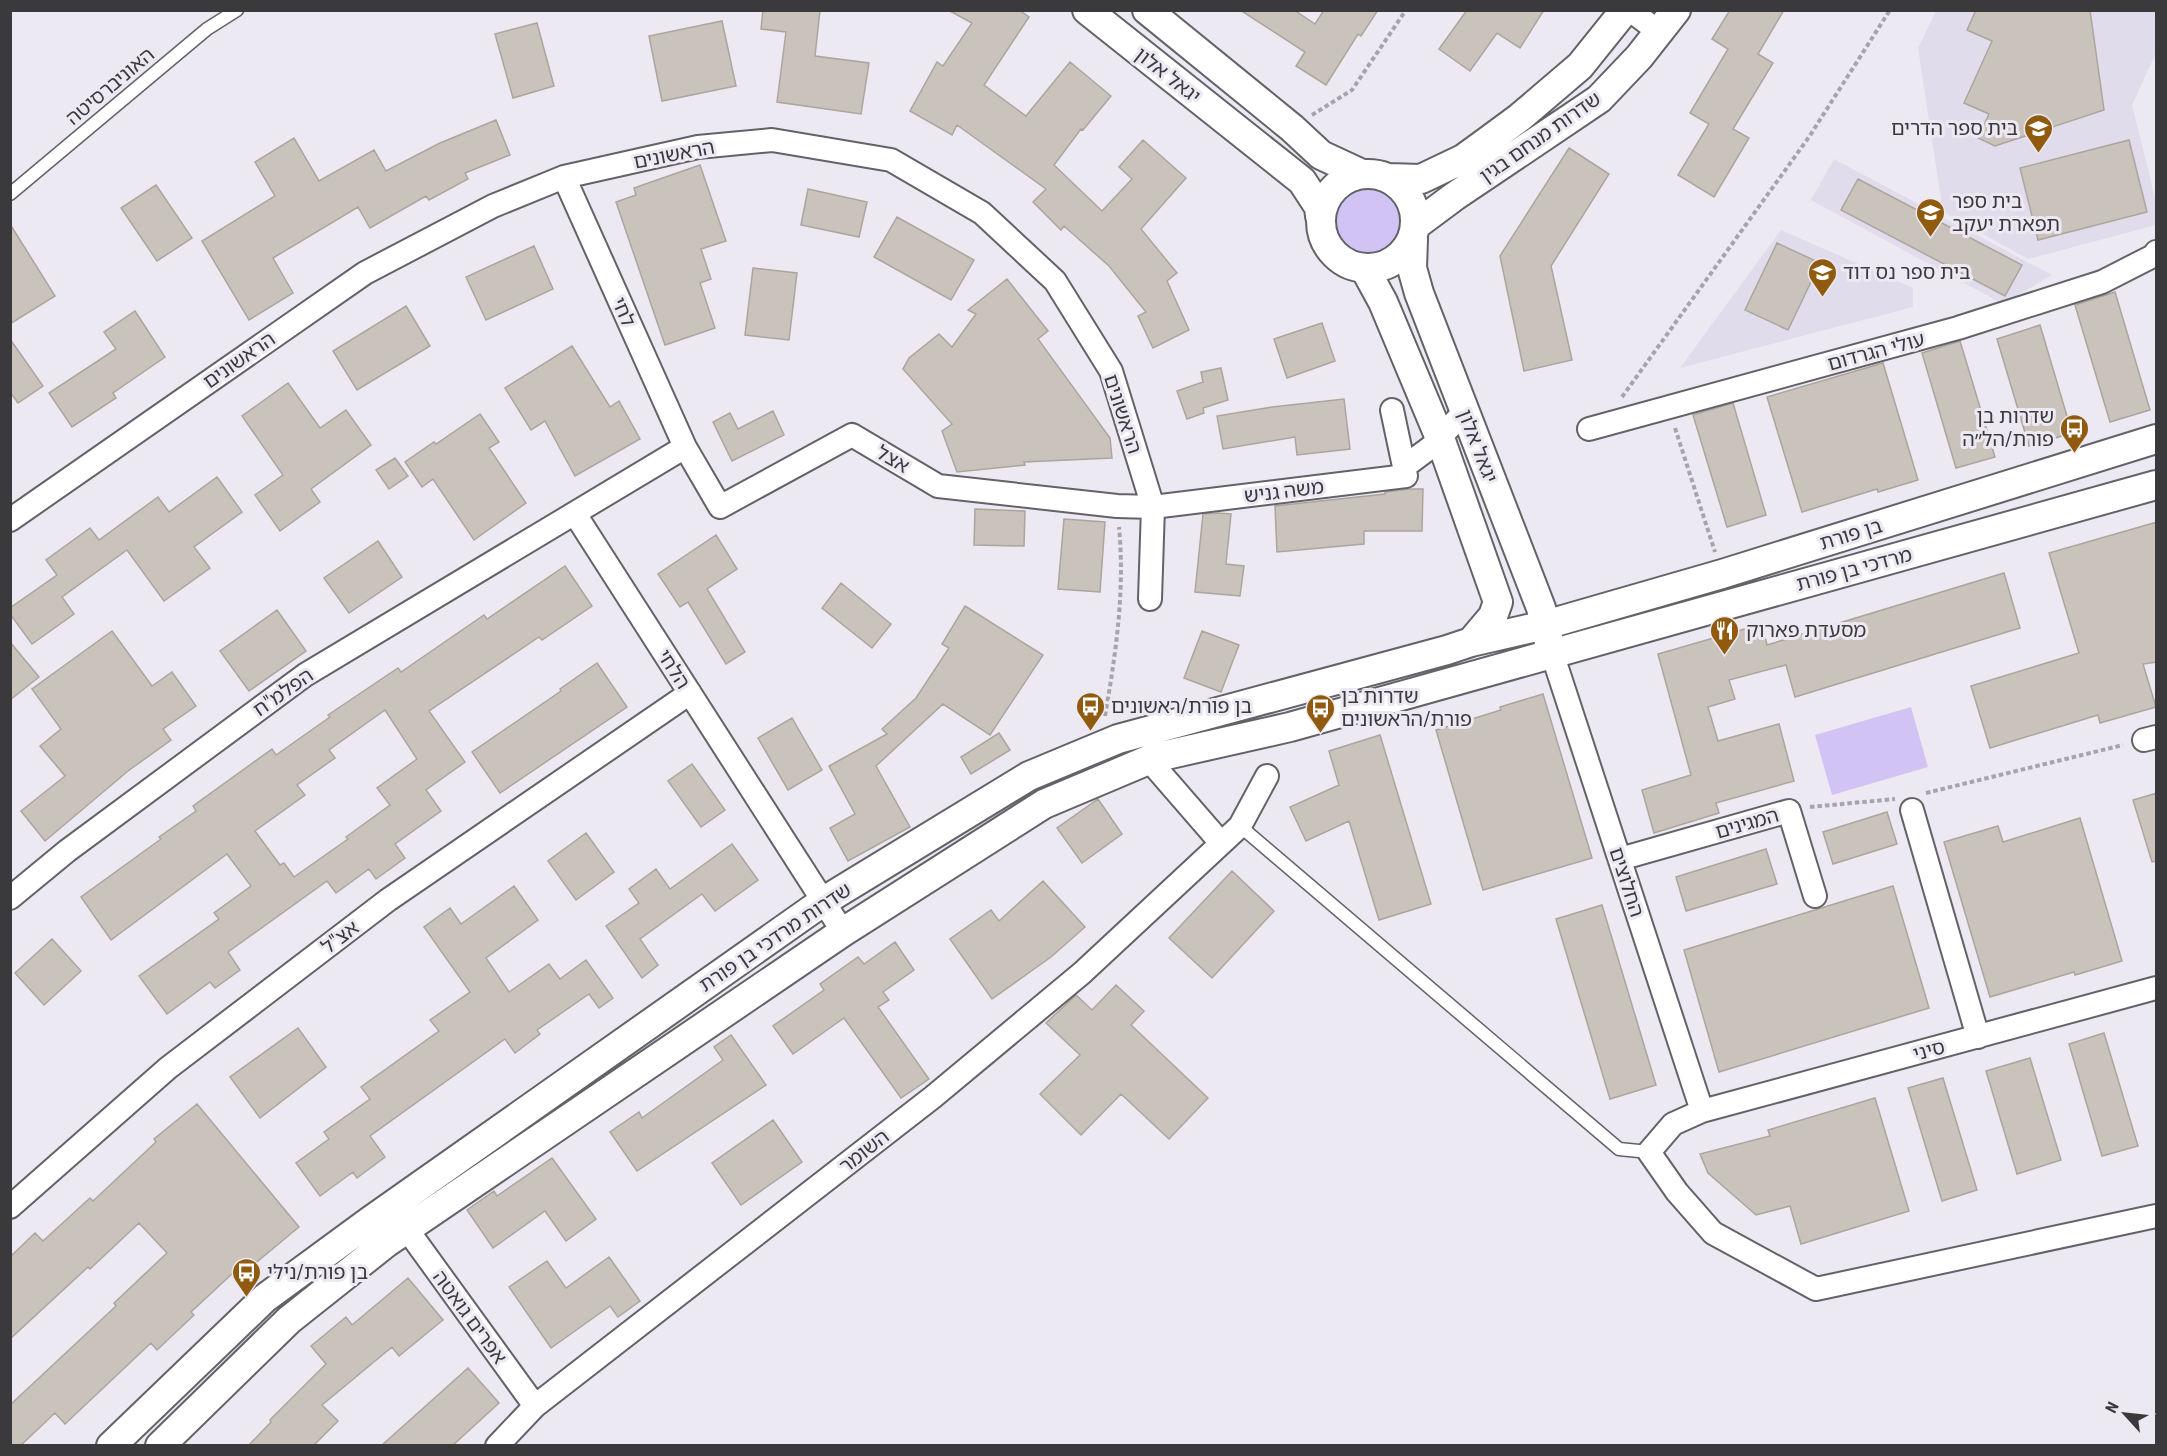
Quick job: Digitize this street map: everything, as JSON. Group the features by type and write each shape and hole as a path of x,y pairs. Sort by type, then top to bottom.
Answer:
{"street":[{"name":"יגאל אלון","path":"1087,10 1302,182 1319,207 1320,216"},
{"name":"יגאל אלון","path":"1147,10 1292,128 1321,155 1362,174"},
{"name":"שדרות מנחם בגין","path":"1389,178 1421,179 1463,159 1519,118 1580,66 1625,10"},
{"path":"1630,10 1667,21"},
{"name":"שדרות מנחם בגין","path":"1414,232 1455,196 1599,99 1639,57 1667,21"},
{"name":"הראשונים","path":"10,520 366,273 493,206 564,177 698,147 772,140 891,160 982,213 1055,281 1111,371 1153,507 1150,599"},
{"path":"1362,174 1376,174 1389,178 1410,198 1414,211 1414,232 1405,251 1394,262 1380,268 1365,269 1350,266 1337,258 1322,232 1320,216 1326,199 1337,185 1362,174"},
{"name":"לחי","path":"564,177 685,447"},
{"name":"יגאל אלון","path":"1414,232 1411,254 1414,276 1540,608 1552,653"},
{"name":"עולי הגרדום","path":"1596,427 2024,308 2102,282 2157,252"},
{"name":"יגאל אלון","path":"1365,269 1383,302 1440,438 1498,602 1493,616 1470,642"},
{"path":"1392,410 1404,467"},
{"name":"משה גניש","path":"1153,507 1406,476 1404,467 1440,438 1465,411"},
{"name":"אצל","path":"685,447 720,507 852,435 939,486 1117,507 1153,507"},
{"name":"בן פורת","path":"1545,625 1722,574 2157,439"},
{"path":"574,514 685,447"},
{"name":"מרדכי בן פורת","path":"1552,653 2157,485"},
{"name":"הלחי","path":"574,514 843,932"},
{"name":"הפלמ\"ח","path":"10,898 68,851 305,675 574,514"},
{"name":"שדרות מרדכי בן פורת","path":"111,1446 265,1298 370,1221 824,901 1029,776 1118,739 1470,642 1545,625"},
{"name":"שדרות מרדכי בן פורת","path":"160,1446 289,1320 406,1228 843,932 1044,804 1149,760 1290,727 1552,653"},
{"name":"החלוצים","path":"1552,653 1702,1111"},
{"name":"אצ\"ל","path":"10,1207 168,1068 388,900 690,693"},
{"path":"1149,760 1221,843"},
{"name":"השומר","path":"497,1446 535,1406 942,1090 1082,973 1240,826 1267,776"},
{"path":"1910,801 1978,1037"},
{"name":"המגינים","path":"1620,859 1789,811 1815,896"},
{"name":"סיני","path":"1649,1152 1673,1124 1702,1111 2157,988"},
{"path":"1649,1152 1677,1192 1713,1233 1816,1290 2157,1216"},
{"name":"אפרים גואטה","path":"406,1228 535,1406"}],"lane":[{"name":"האוניברסיטה","path":"10,194 207,29 237,10"},
{"path":"1240,826 1619,1149 1649,1152"}],"path":[{"path":"1292,128 1352,90 1406,10"},
{"path":"1596,427 1809,137 1890,10"},
{"path":"1668,407 1722,574"},
{"path":"1100,746 1118,640 1122,559 1117,507"},
{"path":"1789,811 1818,806 1910,801 2150,738"}],"shaded area":[{"name":"בית ספר הדרים","path":"1936,11 2156,11 2156,53 2132,105 2156,202 2156,225 2028,259 1943,212 1918,48"},
{"name":"בית ספר תפארת יעקב","path":"1834,159 2052,275 2003,304 1811,200"},
{"path":"1368,182 1383,185 1395,194 1404,206 1407,221 1404,236 1395,248 1383,257 1368,260 1353,257 1341,248 1332,236 1329,221 1332,206 1341,194 1353,185"},
{"name":"בית ספר נס דוד","path":"1781,230 1913,288 1913,307 1680,368"},
{"path":"1911,707 1928,767 1832,795 1815,735"}],"building":[{"path":"763,10 820,10 815,56 869,63 861,114 777,102 786,32 761,29"},
{"path":"948,10 1019,10 1029,17 984,85 1026,116 1070,62 1111,96 1083,130 1081,129 1054,165 1102,211 1132,179 1119,167 1143,140 1186,178 1141,229 1177,273 1167,281 1189,330 1153,348 1138,316 1146,312 1109,266 1064,226 1061,230 1033,202 1046,189 957,125 952,135 910,111 937,62 943,66 972,23"},
{"path":"1240,10 1294,10 1315,24 1324,10 1378,10 1361,36 1358,34 1326,85 1296,66 1305,52"},
{"path":"1467,10 1544,10 1520,48 1497,33 1470,71 1439,49"},
{"path":"1730,10 1784,10 1758,54 1773,63 1733,129 1749,138 1714,197 1678,175 1709,124 1690,113 1728,49 1712,39"},
{"path":"1976,10 2090,10 2104,110 1995,146 1978,138 1989,114 1964,103 1992,41 1967,30"},
{"path":"722,21 736,86 662,101 649,36"},
{"path":"537,23 554,86 513,98 495,34"},
{"path":"496,120 510,155 465,173 468,179 429,200 426,196 370,228 358,207 273,258 293,293 249,320 202,241 275,196 255,162 294,138 319,181 374,150 386,171 440,143"},
{"path":"2129,140 2147,212 2038,240 2020,168"},
{"path":"1569,148 1609,174 1551,266 1572,360 1524,371 1500,256"},
{"path":"700,165 726,241 701,249 711,279 700,283 715,328 665,345 616,202 636,195 634,188"},
{"path":"1858,179 2022,265 2005,296 1841,210"},
{"path":"156,185 192,238 157,261 121,208"},
{"path":"808,189 867,202 859,237 801,225"},
{"path":"897,217 974,260 951,300 874,257"},
{"path":"10,224 55,296 10,324"},
{"path":"1777,243 1820,263 1788,330 1745,310"},
{"path":"534,246 553,289 486,320 466,277"},
{"path":"753,268 797,273 789,340 745,335"},
{"path":"1007,279 1048,331 1038,339 1110,438 1112,458 1024,462 1025,465 957,472 942,431 952,424 903,369 909,358 939,334 952,347 976,314 968,310"},
{"path":"2115,292 2150,410 2110,422 2075,305"},
{"path":"406,306 430,346 357,390 333,351"},
{"path":"135,311 165,357 113,393 116,398 72,427 49,393 116,349 104,332"},
{"path":"1322,323 1335,361 1287,378 1274,339"},
{"path":"2040,325 2072,433 2029,446 1997,339"},
{"path":"10,339 43,386 18,403 10,392"},
{"path":"1960,341 1995,457 1956,468 1922,353"},
{"path":"572,346 610,407 619,401 640,439 575,476 545,421 531,430 505,388"},
{"path":"1883,363 1918,480 1878,492 1877,489 1802,512 1767,397"},
{"path":"1221,368 1228,400 1203,408 1204,413 1187,419 1177,391 1203,382 1201,372"},
{"path":"288,383 320,428 346,410 371,445 311,489 320,502 280,531 255,495 283,475 242,416"},
{"path":"1344,399 1350,449 1297,455 1295,437 1223,449 1217,416"},
{"path":"1733,403 1766,515 1727,527 1693,415"},
{"path":"773,411 784,435 732,461 713,422 730,413 738,429"},
{"path":"480,414 499,442 489,448 526,503 474,540 433,479 422,487 405,462"},
{"path":"395,458 408,476 389,489 376,470"},
{"path":"217,477 242,512 194,547 210,568 164,601 127,550 62,597 74,614 32,644 10,614 10,608 57,575 46,560 90,528 99,540 158,497 169,512"},
{"path":"1423,489 1422,531 1364,531 1364,544 1277,552 1275,506 1385,494 1385,492"},
{"path":"975,509 1025,511 1024,546 974,545"},
{"path":"1203,514 1231,514 1226,564 1244,566 1240,596 1195,592"},
{"path":"1064,519 1105,522 1100,592 1058,589"},
{"path":"2157,522 2157,662 2143,664 2156,707 2100,723 2098,715 1990,748 1971,686 2079,653 2049,553"},
{"path":"716,535 737,569 707,589 745,652 726,664 688,602 680,607 658,574"},
{"path":"378,541 402,577 349,613 324,578"},
{"path":"565,566 592,606 542,640 539,637 429,711 465,762 426,790 441,811 395,844 405,858 376,879 369,869 336,893 327,881 228,952 240,970 215,988 210,982 167,1014 139,976 219,919 214,913 251,886 227,854 111,940 81,897 196,811 193,806 272,749 276,755 330,717 328,715 398,668 401,672 484,615 487,619","holes":["385,710 417,759 377,788 390,805 346,837 348,839 294,877 284,863 280,865 255,831 305,795 297,785 335,758 329,750"]},
{"path":"2004,573 2020,628 1795,697 1786,665 1729,680 1735,699 1708,707 1718,741 1779,724 1794,781 1716,803 1719,813 1654,833 1642,790 1691,775 1658,654 1762,624 1767,645"},
{"path":"841,583 891,624 872,648 822,608"},
{"path":"965,606 1043,655 990,735 943,704 876,766 910,827 848,861 830,828 855,814 829,766 887,734 882,729 916,698 949,648 942,644"},
{"path":"277,610 306,651 249,691 220,651"},
{"path":"112,631 152,686 172,672 196,706 163,729 171,740 128,771 45,841 21,811 65,776 40,746 61,729 32,689"},
{"path":"1202,631 1239,645 1221,692 1184,678"},
{"path":"10,642 39,677 10,700"},
{"path":"597,663 627,707 500,793 472,752 561,691 560,689"},
{"path":"1543,694 1592,858 1483,890 1436,730"},
{"path":"792,718 822,770 788,790 758,738"},
{"path":"999,733 1010,750 971,774 961,757"},
{"path":"1380,735 1431,904 1379,920 1349,821 1306,841 1290,807 1339,785 1329,751"},
{"path":"692,764 725,810 701,827 668,781"},
{"path":"2157,793 2157,861 2152,862 2133,800"},
{"path":"1098,799 1122,834 1082,863 1057,828"},
{"path":"1887,812 1897,844 1833,864 1823,832"},
{"path":"2080,818 2122,961 2075,975 2074,972 1990,997 1944,842 1998,826 2003,842"},
{"path":"586,833 614,872 576,900 548,861"},
{"path":"732,844 758,880 715,911 702,894 640,939 658,965 642,978 606,926 639,903 629,889 656,869 670,889"},
{"path":"1766,849 1777,884 1686,911 1676,877"},
{"path":"1232,871 1274,911 1212,978 1169,938"},
{"path":"1043,881 1085,927 1051,957 992,999 950,939 991,910 999,921"},
{"path":"514,886 538,920 486,958 509,992 549,964 560,979 586,960 613,998 599,1008 589,994 537,1030 540,1034 515,1053 505,1039 370,1136 385,1157 357,1178 353,1172 320,1196 296,1163 329,1139 324,1132 370,1099 361,1087 439,1031 430,1020 470,992 424,927 450,908 461,924"},
{"path":"1893,886 1929,1008 1719,1072 1684,950"},
{"path":"1602,905 1656,1085 1610,1099 1556,919"},
{"path":"52,939 81,971 44,1005 15,973"},
{"path":"895,942 914,970 883,992 889,1000 878,1007 929,1079 901,1098 844,1018 793,1054 773,1026 824,990 820,984 858,957 864,964"},
{"path":"1116,985 1144,1011 1131,1025 1208,1098 1169,1139 1121,1094 1081,1135 1040,1094 1080,1055 1046,1023 1076,995 1092,1010"},
{"path":"298,1028 326,1067 260,1118 230,1077"},
{"path":"2104,1033 2138,1146 2102,1156 2069,1044"},
{"path":"731,1035 766,1085 637,1171 610,1132 639,1112 642,1118 723,1060 714,1047"},
{"path":"2030,1058 2061,1160 2017,1174 1986,1071"},
{"path":"1943,1078 1977,1190 1942,1201 1908,1088"},
{"path":"1875,1098 1909,1211 1801,1244 1790,1206 1756,1215 1708,1173 1700,1154 1770,1136 1768,1130"},
{"path":"197,1104 299,1227 253,1265 248,1259 191,1312 194,1315 157,1350 151,1343 65,1424 55,1413 20,1446 10,1446 10,1405 116,1306 114,1303 167,1253 139,1223 10,1339 10,1257 35,1233 43,1241 90,1198 93,1201 156,1142 154,1139"},
{"path":"773,1120 802,1162 741,1205 712,1163"},
{"path":"552,1158 596,1219 566,1241 545,1211 493,1248 467,1210 494,1191 497,1196"},
{"path":"609,1257 640,1301 618,1317 610,1306 551,1348 509,1287 547,1261 566,1288"},
{"path":"408,1278 443,1320 399,1356 392,1347 322,1405 338,1421 313,1446 248,1446 271,1422 270,1420 326,1364 311,1346 346,1317 352,1325"},
{"path":"468,1368 499,1403 452,1446 381,1446"}],"place":[{"name":"בית ספר הדרים","path":"2039,154"},
{"name":"בית ספר תפארת יעקב","path":"1931,238"},
{"name":"בית ספר נס דוד","path":"1822,298"},
{"name":"שדרות בן פורת/הל״ה","path":"2075,454"},
{"name":"מסעדת פארוק","path":"1725,656"},
{"name":"בן פורת/ראשונים","path":"1090,732"},
{"name":"שדרות בן פורת/הראשונים","path":"1320,734"},
{"name":"בן פורת/נילי","path":"246,1298"}]}
